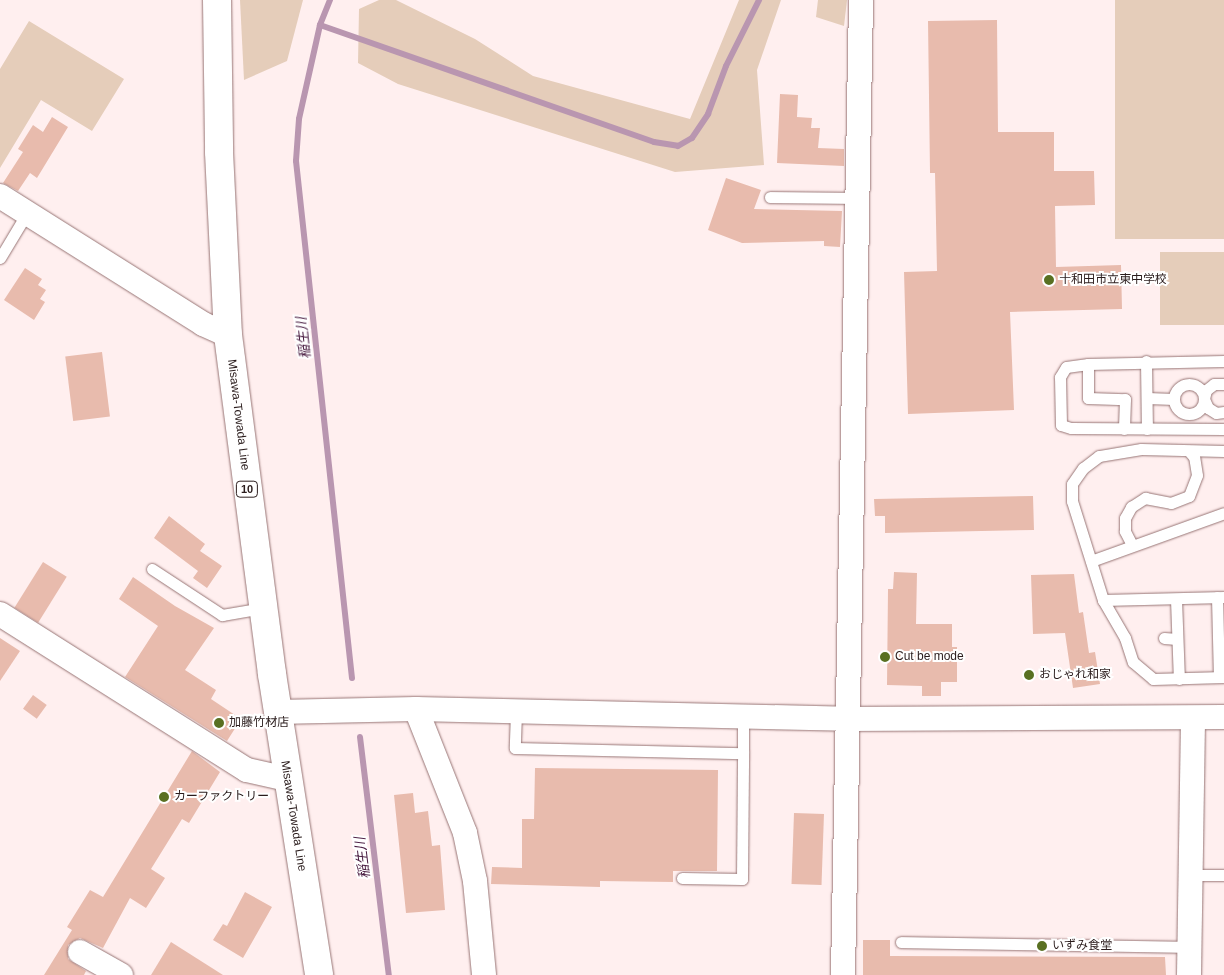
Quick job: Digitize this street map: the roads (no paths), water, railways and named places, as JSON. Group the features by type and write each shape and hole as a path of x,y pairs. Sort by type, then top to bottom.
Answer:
{"main road":[{"name":"Misawa-Towada Line","path":"217,0 219,152 228,335 277,712 319,975"}],"street":[{"path":"843,975 846,719 861,0"},
{"path":"0,196 203,324 228,335"},
{"path":"0,614 247,770 287,780"},
{"path":"416,709 465,833 475,881 484,975"},
{"path":"277,712 416,709 846,719 1224,717"},
{"path":"1188,975 1194,718"},
{"path":"80,952 121,975"}],"lane":[{"path":"770,197 856,198"},
{"path":"0,258 27,213"},
{"path":"1146,361 1147,429"},
{"path":"1224,361 1146,361 1088,364 1066,367 1060,377 1061,425 1071,428 1224,430"},
{"path":"1088,364 1088,398 1125,399 1124,429"},
{"path":"1224,384 1214,384 1206,390 1204,399 1202,408 1194,414 1185,414 1177,408 1174,399 1176,390 1184,384 1194,384 1202,390 1204,399 1208,408 1216,413 1224,412"},
{"path":"1147,398 1174,399"},
{"path":"1103,600 1220,597 1218,638 1221,677 1153,678 1133,662 1125,638 1103,600 1072,500 1072,484 1083,468 1099,456 1141,449 1224,451"},
{"path":"1132,546 1125,531 1126,518 1131,506 1145,498 1171,503 1189,496 1197,475 1194,457 1189,451"},
{"path":"1091,561 1224,513"},
{"path":"152,569 222,615 263,608"},
{"path":"1176,599 1179,679"},
{"path":"1164,638 1177,639"},
{"path":"1206,638 1218,638"},
{"path":"516,712 515,748 742,753"},
{"path":"682,878 742,879 743,717"},
{"path":"1190,874 1224,876"},
{"path":"902,942 1189,947"}],"waterway":[{"name":"稲生川","path":"330,0 320,25 299,119 296,161 352,678"},
{"path":"320,25 654,142 678,146 692,138 708,114 726,66 759,0"},
{"name":"稲生川","path":"360,737 389,975"}],"place":[{"name":"十和田市立東中学校","path":"1049,280"},
{"name":"Cut be mode","path":"885,657"},
{"name":"おじゃれ和家","path":"1029,675"},
{"name":"加藤竹材店","path":"219,723"},
{"name":"カーファクトリー","path":"164,797"},
{"name":"いずみ食堂","path":"1042,946"}]}
